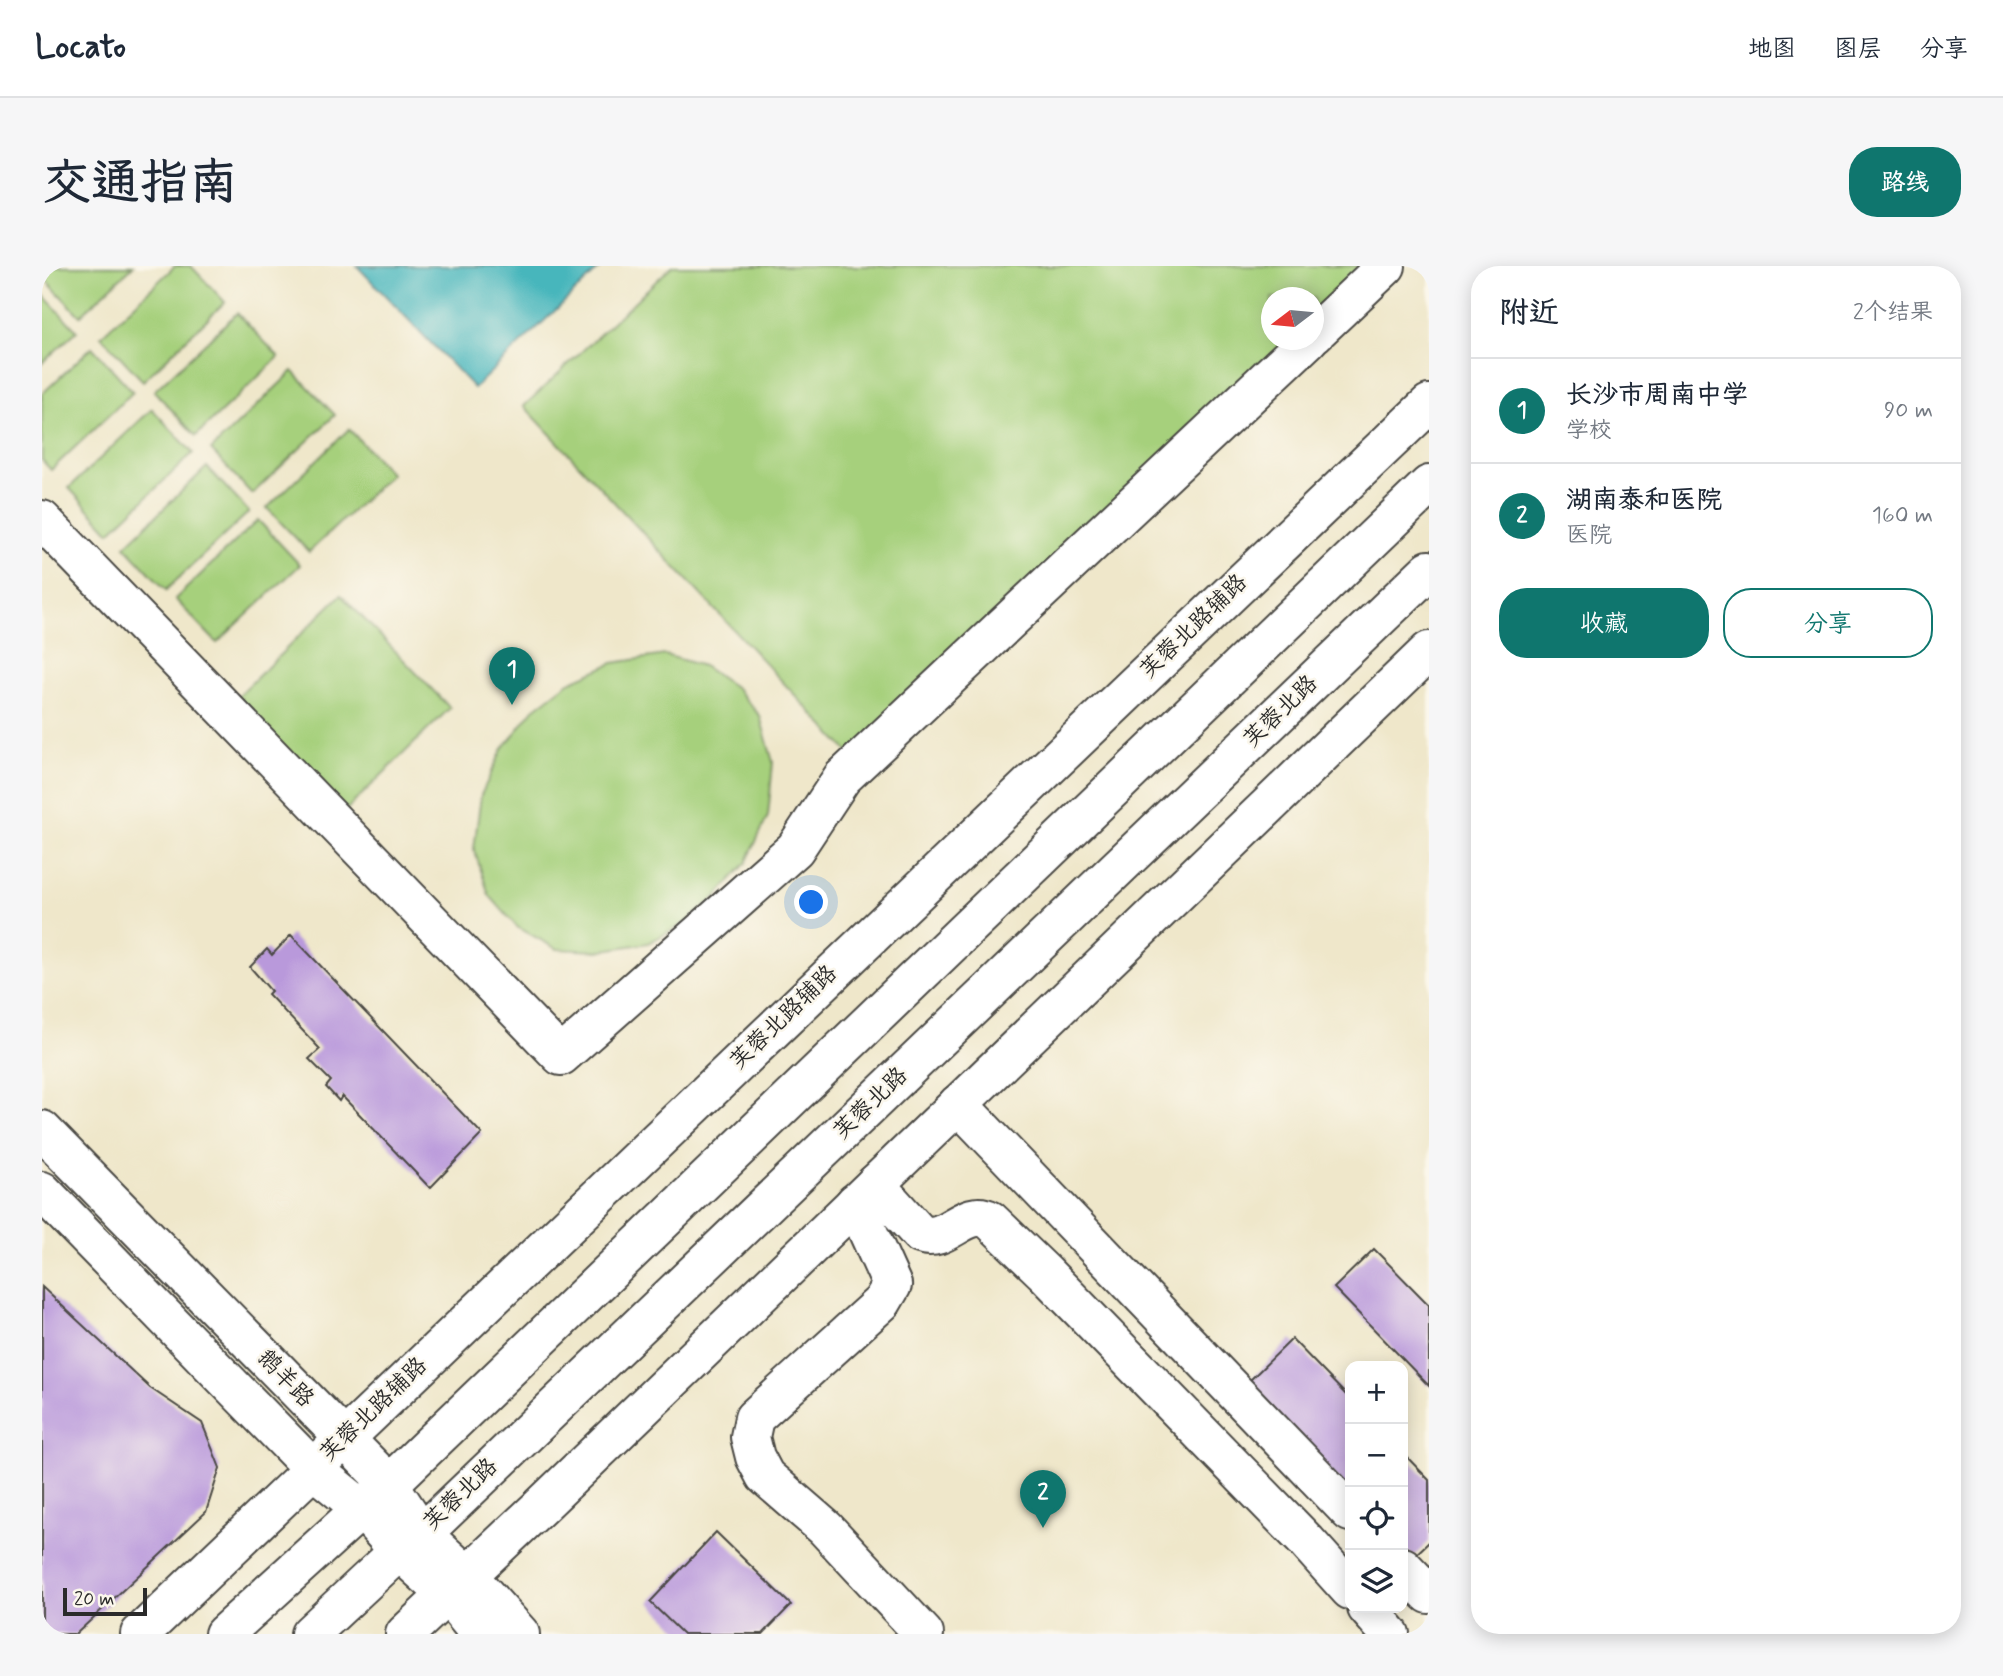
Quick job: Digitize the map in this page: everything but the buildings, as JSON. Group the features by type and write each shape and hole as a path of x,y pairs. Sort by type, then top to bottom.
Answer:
{"main road":[{"path":"1324,325 1386,266"},
{"path":"42,520 561,1056 795,849 842,778 1297,350"},
{"name":"芙蓉北路辅路","path":"139,1634 1429,404"},
{"path":"225,1634 389,1484 1429,485"},
{"name":"芙蓉北路","path":"310,1634 410,1543 1429,570"},
{"path":"405,1634 1429,651"},
{"path":"958,1104 1345,1507"},
{"name":"鹅羊路","path":"42,1130 389,1484 410,1543"},
{"name":"鹅羊路","path":"42,1191 313,1469 410,1543 458,1586 520,1634"},
{"path":"865,1194 929,1238 940,1236 974,1216 983,1216 990,1220 1259,1492 1345,1585"},
{"path":"865,1194 891,1285 882,1302 754,1418 750,1437 755,1457 765,1476 825,1528 924,1634"},
{"path":"1408,1572 1429,1594"},
{"name":"鹅羊路","path":"458,1586 480,1634"},
{"path":"1371,1613 1390,1634"}],"green space":[{"path":"45,266 133,266 80,316 42,276"},
{"path":"175,266 191,266 225,302 143,381 101,336"},
{"path":"672,266 1397,266 1324,336 1324,287 1261,287 1261,350 1309,350 868,773 524,406"},
{"path":"42,294 77,331 42,363"},
{"path":"237,313 279,357 196,436 154,391"},
{"path":"92,347 133,392 51,470 42,460 42,394"},
{"path":"293,371 335,415 252,494 211,450"},
{"path":"152,409 193,453 110,532 69,488"},
{"path":"349,429 391,474 309,552 267,508"},
{"path":"207,467 249,512 166,590 125,546"},
{"path":"258,520 300,565 217,643 175,599"},
{"path":"341,595 450,708 341,815 234,700"},
{"path":"665,655 703,666 736,688 760,716 773,762 768,816 746,863 717,896 686,923 648,943 598,951 557,949 517,927 489,895 474,849 481,795 502,750 534,709 569,682 613,663"}],"water":[{"path":"357,266 602,266 474,388"}],"place":[{"name":"长沙市周南中学","path":"512,705"},
{"name":"湖南泰和医院","path":"1043,1528"}]}
